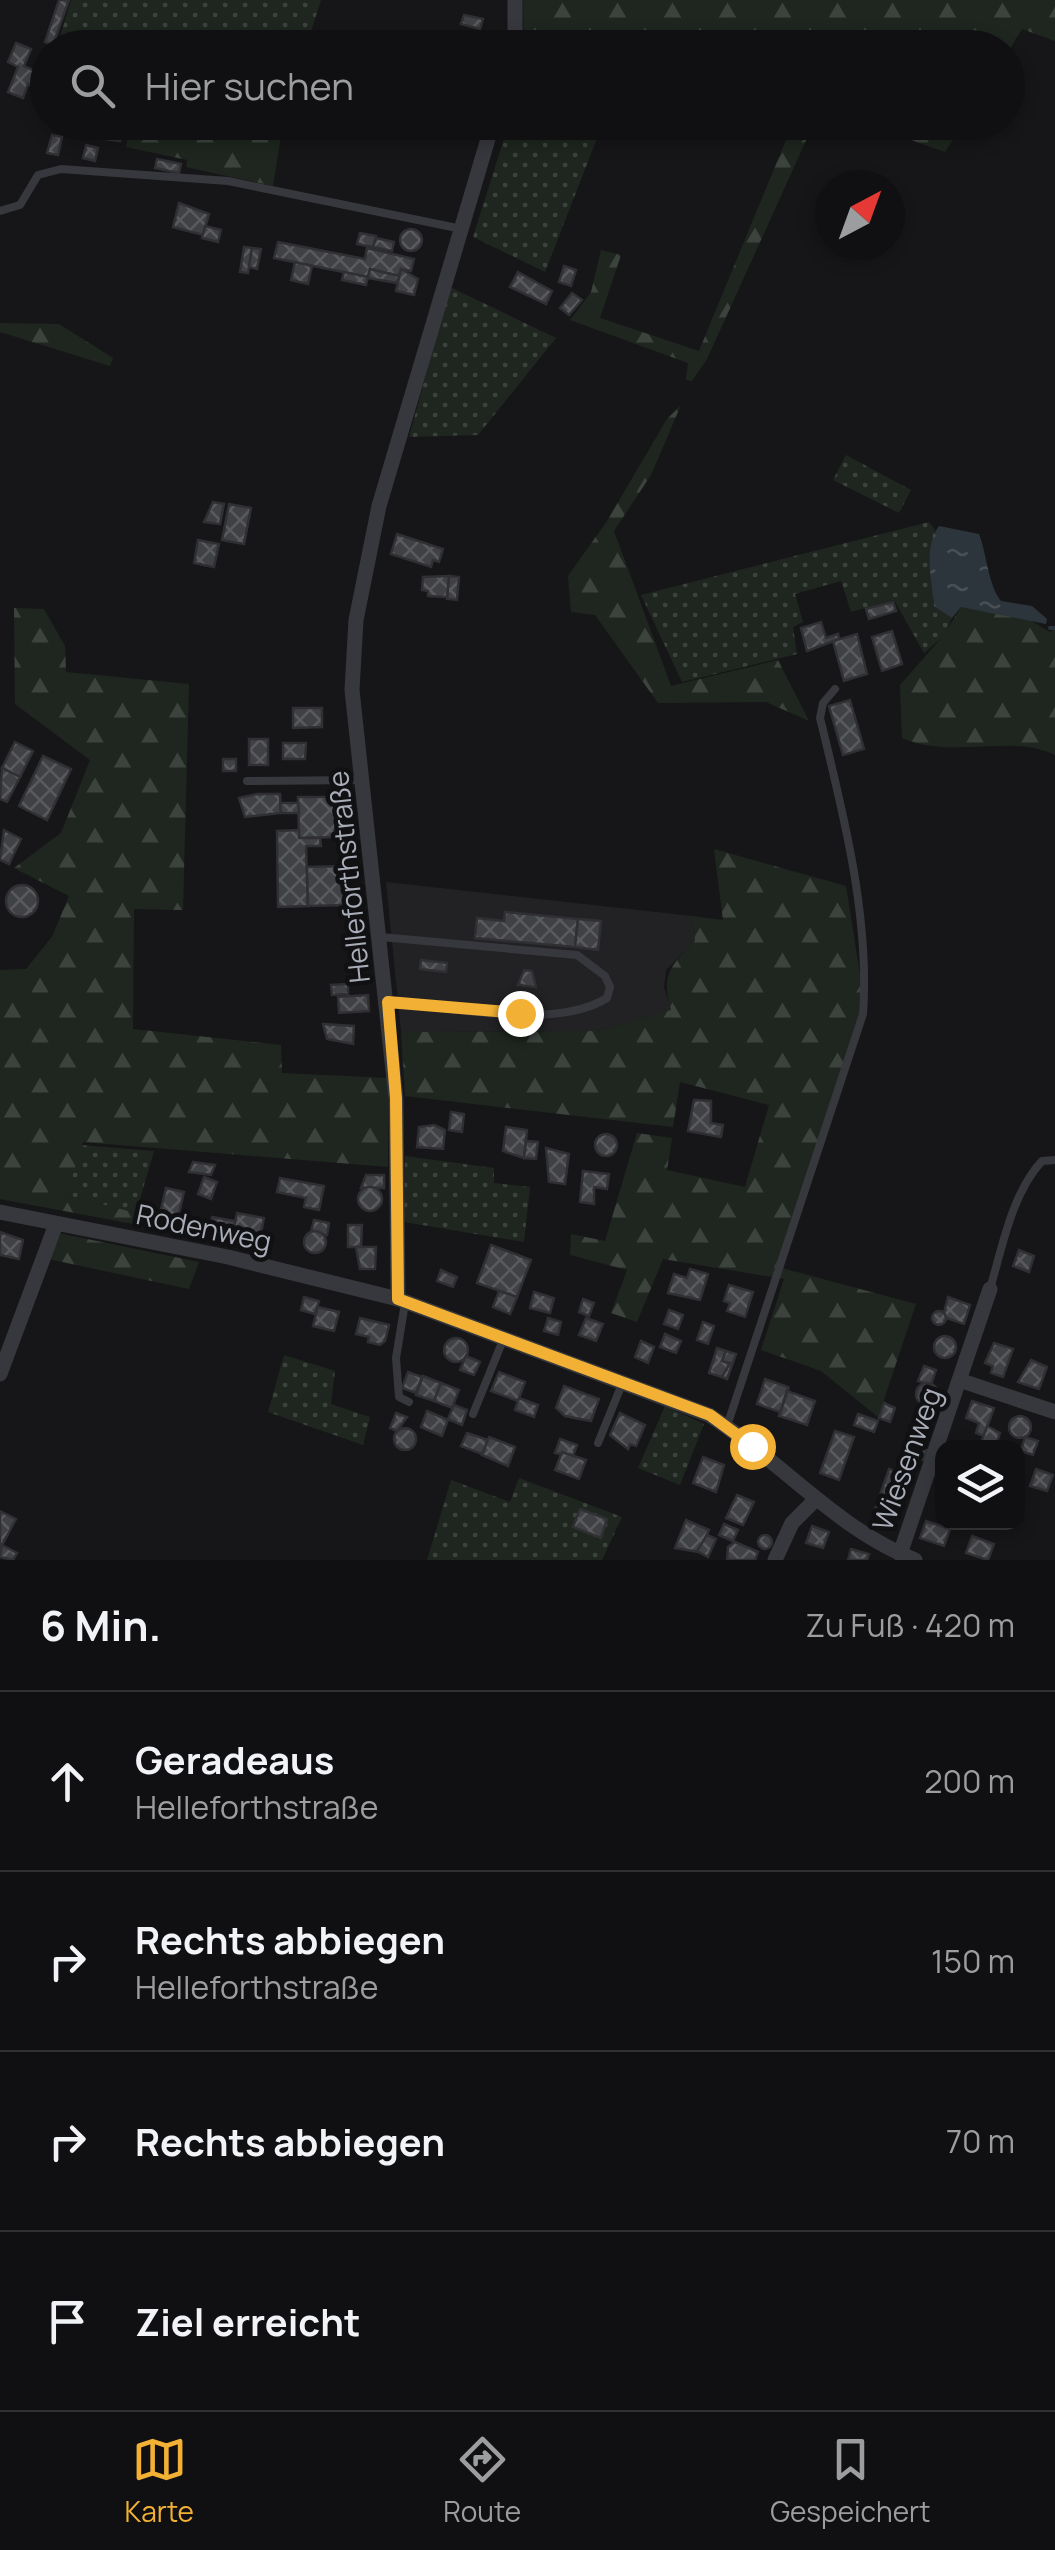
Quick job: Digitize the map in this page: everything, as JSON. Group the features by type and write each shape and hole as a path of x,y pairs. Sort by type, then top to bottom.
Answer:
{"street":[{"path":"515,0 515,30"},
{"name":"Helleforthstraße","path":"401,1300 396,1098 382,937 352,690 362,584 379,506 488,140"},
{"name":"Rodenweg","path":"0,1212 228,1257 401,1300"},
{"path":"0,1374 56,1224"},
{"name":"Wiesenweg","path":"907,1557 990,1289"},
{"path":"401,1300 710,1415 853,1528 907,1557"},
{"name":"Wiesenweg","path":"962,1381 1055,1412"},
{"path":"775,1560 792,1523 815,1500"}],"lane":[{"path":"0,211 20,206 32,182 44,172 77,169 228,181 462,229"},
{"path":"727,1426 863,1014 866,982 857,902 820,718 835,689"},
{"path":"247,781 363,780"},
{"path":"382,937 577,955 605,976 610,987 607,998 594,1006 547,1016 388,1002"},
{"path":"990,1289 1008,1228 1032,1174 1042,1161 1055,1160"},
{"path":"401,1300 396,1358 399,1397 409,1402"},
{"path":"473,1414 503,1339"},
{"path":"598,1443 622,1384"}],"shaded area":[{"path":"386,882 692,916 695,941 666,970 664,988 672,1010 596,1031 401,1032"}],"green space":[{"path":"71,0 321,0 311,30 62,30"},
{"path":"523,0 1055,0 1055,41 1022,29 524,30"},
{"path":"127,140 280,140 273,186 186,167 187,160 126,147"},
{"path":"504,140 596,140 545,272 473,237"},
{"path":"786,140 806,140 707,359 692,381 686,380 688,363 570,320 591,292 601,250 621,255 600,318 699,351"},
{"path":"911,140 953,140 945,152"},
{"path":"450,287 556,338 478,435 409,437"},
{"path":"0,323 59,324 113,358 110,366 0,332"},
{"path":"681,405 651,475 614,531 671,686 778,660 809,721 766,702 658,703 595,615 571,612 568,576 607,521 667,419"},
{"path":"846,455 911,490 899,513 833,480"},
{"path":"929,522 935,530 933,602 952,618 945,635 924,653 894,600 851,612 841,581 795,594 803,622 793,627 797,654 682,682 641,595"},
{"path":"961,607 1023,616 1050,632 1055,629 1055,755 1021,746 941,747 902,738 900,685 944,635"},
{"path":"14,608 44,609 65,646 66,672 189,684 183,910 134,909 133,1029 281,1045 282,1073 388,1078 388,1167 83,1142 66,1195 136,1213 133,1224 0,1199 0,970 26,969 52,937 69,896 14,868 61,833 90,760 15,704"},
{"path":"714,849 846,886 861,981 859,1014 778,1267 916,1304 878,1417 821,1371 761,1350 784,1279 663,1259 637,1322 611,1313 627,1270 570,1255 571,1234 605,1241 637,1133 672,1138 667,1170 745,1187 769,1105 680,1082 673,1127 405,1096 401,1032 596,1031 671,1010 668,979 674,965 695,941 692,916 723,920"},
{"path":"81,1145 154,1151 136,1213 66,1195"},
{"path":"405,1156 494,1168 494,1183 530,1187 524,1242 404,1222"},
{"path":"58,1233 199,1262 189,1289 48,1259"},
{"path":"284,1355 335,1371 331,1404 370,1417 363,1445 268,1412"},
{"path":"665,1406 704,1424 680,1485 638,1468"},
{"path":"519,1478 622,1517 602,1560 427,1560 451,1480 510,1502"}],"water":[{"path":"939,526 979,534 990,578 1001,601 1032,606 1047,619 1046,624 961,607 952,618 934,606 930,554"}],"building":[{"path":"59,0 69,0 58,30 49,30"},
{"path":"464,15 483,19 480,29 461,24"},
{"path":"16,43 30,49 24,66 30,69 30,85 23,98 8,92 18,67 8,62"},
{"path":"51,140 61,140 58,155 47,153"},
{"path":"86,145 98,148 95,161 83,158"},
{"path":"157,159 181,164 179,173 155,168"},
{"path":"179,203 209,214 203,235 173,227"},
{"path":"205,226 221,230 218,242 202,238"},
{"path":"411,229 419,232 419,248 411,251 403,248 400,240 403,232"},
{"path":"360,233 376,236 373,247 357,244"},
{"path":"376,238 394,242 392,251 373,247"},
{"path":"278,242 365,259 367,248 414,259 411,271 401,269 399,276 370,269 368,277 274,258"},
{"path":"244,247 252,248 248,273 240,272"},
{"path":"252,248 261,249 257,269 249,267"},
{"path":"295,262 312,266 308,284 291,280"},
{"path":"564,266 576,270 571,286 559,282"},
{"path":"370,269 399,276 397,283 368,278"},
{"path":"401,269 418,279 414,295 396,291"},
{"path":"344,272 368,277 366,285 342,280"},
{"path":"518,272 552,291 546,304 510,287"},
{"path":"572,293 582,300 569,315 560,308"},
{"path":"213,502 224,504 220,524 204,522"},
{"path":"229,504 251,508 244,544 222,540"},
{"path":"397,534 443,549 439,562 433,560 431,567 391,554"},
{"path":"198,540 219,544 214,567 194,563"},
{"path":"449,576 459,577 457,600 447,599"},
{"path":"449,576 447,597 428,596 428,591 422,590 423,577"},
{"path":"893,602 896,611 869,619 866,609"},
{"path":"821,622 826,638 838,634 839,639 807,651 801,628"},
{"path":"892,631 902,664 882,671 872,637"},
{"path":"857,634 867,674 844,681 833,641"},
{"path":"850,700 864,749 843,755 829,706"},
{"path":"293,708 322,708 322,727 293,728"},
{"path":"249,739 268,739 268,765 249,765"},
{"path":"15,742 33,751 20,777 2,768"},
{"path":"283,743 306,743 305,759 283,759"},
{"path":"43,756 71,769 47,820 19,806"},
{"path":"223,759 236,759 236,771 223,771"},
{"path":"2,768 20,777 7,802 0,799"},
{"path":"280,794 281,813 245,817 239,798"},
{"path":"298,797 339,797 340,837 299,838"},
{"path":"280,803 298,803 299,813 281,813"},
{"path":"4,830 21,839 9,864 0,860"},
{"path":"299,830 299,838 320,838 321,846 306,846 308,906 278,907 277,831"},
{"path":"346,866 347,905 308,906 307,867"},
{"path":"22,885 33,890 38,901 33,912 22,917 11,912 6,901 11,890"},
{"path":"505,912 578,919 575,947 475,938 477,918 504,921"},
{"path":"578,919 601,921 598,950 575,947"},
{"path":"421,960 447,963 446,972 420,969"},
{"path":"524,970 532,971 536,987 518,985"},
{"path":"348,984 348,994 332,995 331,985"},
{"path":"368,995 369,1011 339,1013 338,997"},
{"path":"323,1024 354,1026 353,1044 327,1039"},
{"path":"694,1100 711,1101 711,1123 723,1125 721,1137 688,1131"},
{"path":"451,1112 464,1114 462,1132 449,1130"},
{"path":"434,1125 445,1130 443,1149 417,1147 419,1127"},
{"path":"506,1127 527,1130 524,1158 503,1151"},
{"path":"606,1134 614,1137 614,1153 606,1156 598,1153 595,1145 598,1137"},
{"path":"526,1141 538,1142 536,1159 524,1158"},
{"path":"546,1148 569,1154 565,1184 549,1182"},
{"path":"193,1162 215,1165 211,1175 189,1172"},
{"path":"583,1171 609,1174 607,1189 594,1187 594,1204 580,1202"},
{"path":"366,1175 384,1175 384,1188 361,1188"},
{"path":"204,1177 217,1182 211,1199 198,1194"},
{"path":"280,1178 324,1186 319,1210 304,1207 306,1198 277,1192"},
{"path":"365,1187 375,1187 382,1199 375,1211 365,1211 358,1204 358,1194"},
{"path":"166,1188 184,1192 178,1218 160,1213"},
{"path":"237,1213 264,1218 260,1238 233,1233"},
{"path":"212,1217 235,1221 231,1241 217,1238 219,1229 210,1227"},
{"path":"314,1220 329,1223 327,1235 311,1232"},
{"path":"348,1225 362,1225 361,1247 348,1247"},
{"path":"315,1231 323,1234 323,1250 315,1253 307,1250 304,1242 307,1234"},
{"path":"0,1232 23,1240 19,1259 0,1255"},
{"path":"491,1245 531,1260 517,1297 477,1283"},
{"path":"356,1247 376,1247 375,1269 360,1269"},
{"path":"1019,1250 1034,1256 1029,1272 1013,1266"},
{"path":"690,1269 708,1274 700,1300 668,1293 674,1274 687,1278"},
{"path":"441,1270 457,1277 453,1287 437,1281"},
{"path":"729,1285 753,1292 745,1317 727,1311 730,1303 724,1301"},
{"path":"499,1291 517,1297 510,1314 493,1307"},
{"path":"534,1292 554,1298 550,1313 530,1308"},
{"path":"304,1297 319,1301 315,1314 301,1310"},
{"path":"948,1297 970,1305 964,1324 943,1317"},
{"path":"583,1299 594,1303 589,1316 579,1312"},
{"path":"318,1307 339,1312 334,1331 313,1326"},
{"path":"669,1310 683,1315 678,1329 664,1324"},
{"path":"939,1311 946,1318 939,1325 932,1318"},
{"path":"360,1318 389,1325 385,1341 380,1345 356,1334"},
{"path":"548,1318 561,1322 558,1335 544,1331"},
{"path":"586,1318 603,1324 596,1341 579,1335"},
{"path":"703,1322 714,1326 708,1344 697,1340"},
{"path":"665,1334 681,1341 676,1353 660,1347"},
{"path":"941,1336 949,1336 956,1347 949,1358 941,1358 934,1351 934,1343"},
{"path":"456,1338 465,1341 465,1359 456,1362 447,1359 444,1350 447,1341"},
{"path":"641,1341 654,1347 648,1363 635,1357"},
{"path":"994,1343 1013,1349 1003,1377 991,1373 993,1366 985,1363"},
{"path":"717,1348 726,1351 722,1361 730,1363 722,1377 709,1373"},
{"path":"726,1351 736,1354 727,1379 722,1377 730,1363 722,1361"},
{"path":"466,1356 480,1362 474,1375 460,1370"},
{"path":"1031,1360 1047,1367 1039,1389 1018,1382"},
{"path":"924,1366 936,1370 931,1385 918,1381"},
{"path":"408,1372 422,1377 416,1393 402,1388"},
{"path":"499,1372 525,1382 518,1401 491,1391"},
{"path":"423,1376 441,1383 434,1401 416,1395"},
{"path":"765,1379 788,1387 779,1416 780,1412 757,1404"},
{"path":"441,1383 459,1390 452,1408 434,1401"},
{"path":"927,1383 935,1386 935,1402 927,1405 919,1402 916,1394 919,1386"},
{"path":"564,1386 599,1399 591,1421 565,1416 556,1408"},
{"path":"788,1391 815,1401 807,1425 779,1416"},
{"path":"519,1398 538,1405 534,1417 515,1410"},
{"path":"972,1401 994,1408 984,1436 976,1433 979,1423 966,1418"},
{"path":"884,1403 895,1408 890,1422 879,1418"},
{"path":"454,1405 467,1410 462,1425 448,1419"},
{"path":"427,1411 448,1420 442,1436 421,1427"},
{"path":"396,1413 407,1417 397,1431 390,1428"},
{"path":"620,1413 645,1425 636,1446 630,1444 628,1449 610,1435"},
{"path":"858,1414 878,1421 874,1432 854,1425"},
{"path":"1020,1416 1028,1419 1028,1435 1020,1438 1012,1435 1009,1427 1012,1419"},
{"path":"987,1426 1000,1433 998,1440 982,1440"},
{"path":"405,1428 413,1431 413,1447 405,1450 397,1447 394,1439 397,1431"},
{"path":"835,1431 854,1437 839,1480 820,1473"},
{"path":"467,1433 488,1440 482,1454 461,1446"},
{"path":"489,1437 515,1447 508,1466 482,1455"},
{"path":"1025,1437 1038,1441 1033,1455 1025,1452"},
{"path":"560,1439 577,1445 573,1456 555,1453"},
{"path":"911,1444 927,1450 923,1460 907,1454"},
{"path":"562,1452 586,1460 579,1479 555,1470"},
{"path":"703,1457 724,1465 716,1492 693,1483"},
{"path":"889,1469 908,1476 893,1519 874,1512"},
{"path":"1036,1469 1053,1475 1047,1491 1030,1486"},
{"path":"737,1495 754,1502 743,1525 726,1518"},
{"path":"580,1509 607,1519 601,1538 573,1527"},
{"path":"0,1511 16,1519 0,1549"},
{"path":"686,1520 709,1530 699,1552 675,1548"},
{"path":"926,1521 935,1524 935,1530 950,1530 944,1546 920,1538"},
{"path":"724,1524 738,1530 733,1541 719,1535"},
{"path":"812,1526 829,1532 823,1548 806,1543"},
{"path":"707,1535 716,1539 708,1557 697,1551"},
{"path":"765,1535 772,1542 765,1549 758,1542"},
{"path":"972,1536 994,1544 988,1560 966,1553"},
{"path":"735,1542 758,1552 755,1560 727,1560 728,1547"},
{"path":"2,1545 17,1553 13,1560 0,1557"},
{"path":"851,1549 869,1554 867,1560 848,1560"}],"waterway":[{"path":"1050,628 1055,628"}],"route":[{"path":"520,1013 388,1002 396,1098 398,1299 710,1415 752,1446"}]}
